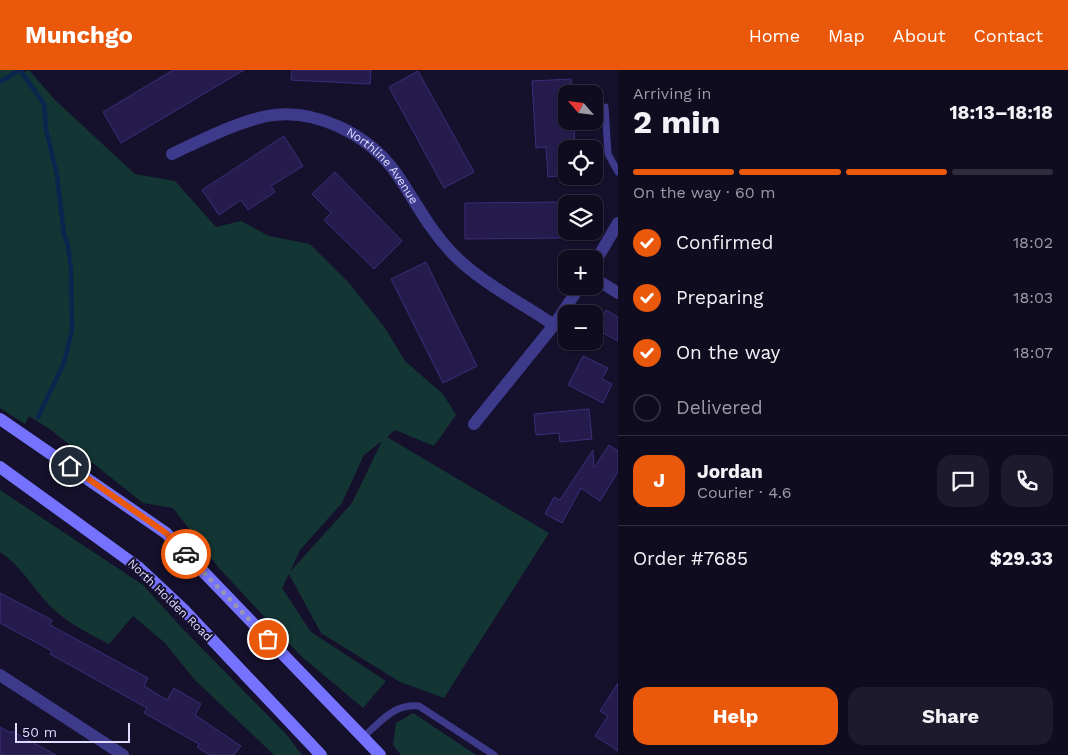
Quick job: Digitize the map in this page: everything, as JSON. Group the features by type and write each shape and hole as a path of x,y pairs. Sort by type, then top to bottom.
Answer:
{"main road":[{"path":"0,419 166,533 380,755"},
{"name":"North Holden Road","path":"0,467 138,567 185,611 321,755"}],"street":[{"name":"Northline Avenue","path":"172,154 240,124 267,116 293,115 336,125 359,137 385,160 430,228 453,254 470,269 554,325"},
{"path":"602,250 618,223"},
{"path":"603,284 618,293"},
{"path":"474,424 554,325 574,295"},
{"path":"0,675 123,755"}],"lane":[{"path":"605,107 608,154 618,172"},
{"path":"363,738 392,712 405,705 419,706 494,755"}],"green space":[{"path":"0,70 20,70 21,74 29,70 55,100 135,174 175,181 216,227 241,221 269,236 310,244 349,283 385,328 405,361 443,394 456,415 434,446 395,430 387,437 549,533 444,698 400,682 321,633 289,574 282,588 311,632 386,681 363,708 301,656 218,567 173,508 143,503 51,430 29,416 25,424 0,408","holes":["382,441 352,503 290,572 300,550 342,503 364,455"]},
{"path":"0,490 143,585 182,628 287,735 302,755 274,755 194,679 165,643 133,616 109,644 63,618 50,606 14,564 0,552"},
{"path":"413,713 476,755 401,755 393,745 396,723"}],"building":[{"path":"173,70 244,70 121,143 103,112"},
{"path":"292,70 371,70 370,84 291,80"},
{"path":"418,71 474,172 444,188 389,87"},
{"path":"571,79 571,85 558,85 558,130 574,130 575,140 558,140 558,176 548,177 546,147 536,148 532,81"},
{"path":"284,136 303,166 271,186 275,192 248,210 241,200 219,215 202,190"},
{"path":"335,172 402,241 374,269 324,220 331,213 312,194"},
{"path":"558,202 558,238 465,239 465,203"},
{"path":"426,262 477,366 443,383 391,279"},
{"path":"606,310 618,317 618,341 603,333 603,316"},
{"path":"583,356 608,368 602,379 612,384 603,403 568,385"},
{"path":"589,409 592,439 560,442 559,433 536,435 534,414"},
{"path":"609,445 618,451 618,472 600,501 581,488 562,523 545,514 554,497 560,500 593,450 594,468"},
{"path":"0,593 52,620 50,625 148,678 144,686 167,700 174,688 201,704 195,715 241,746 234,755 209,755 197,747 199,744 144,713 147,708 50,654 52,651 0,623"},
{"path":"618,683 618,751 595,736 608,716 600,711"},
{"path":"0,727 11,733 12,731 56,755 0,755"}],"waterway":[{"path":"20,70 44,104 46,129 57,175 64,235 68,245 71,269 72,330 64,363 38,417"},
{"path":"0,82 20,70"}],"way so far":[{"path":"186,554 268,639"}],"route":[{"path":"70,466 166,533 186,554"}]}
